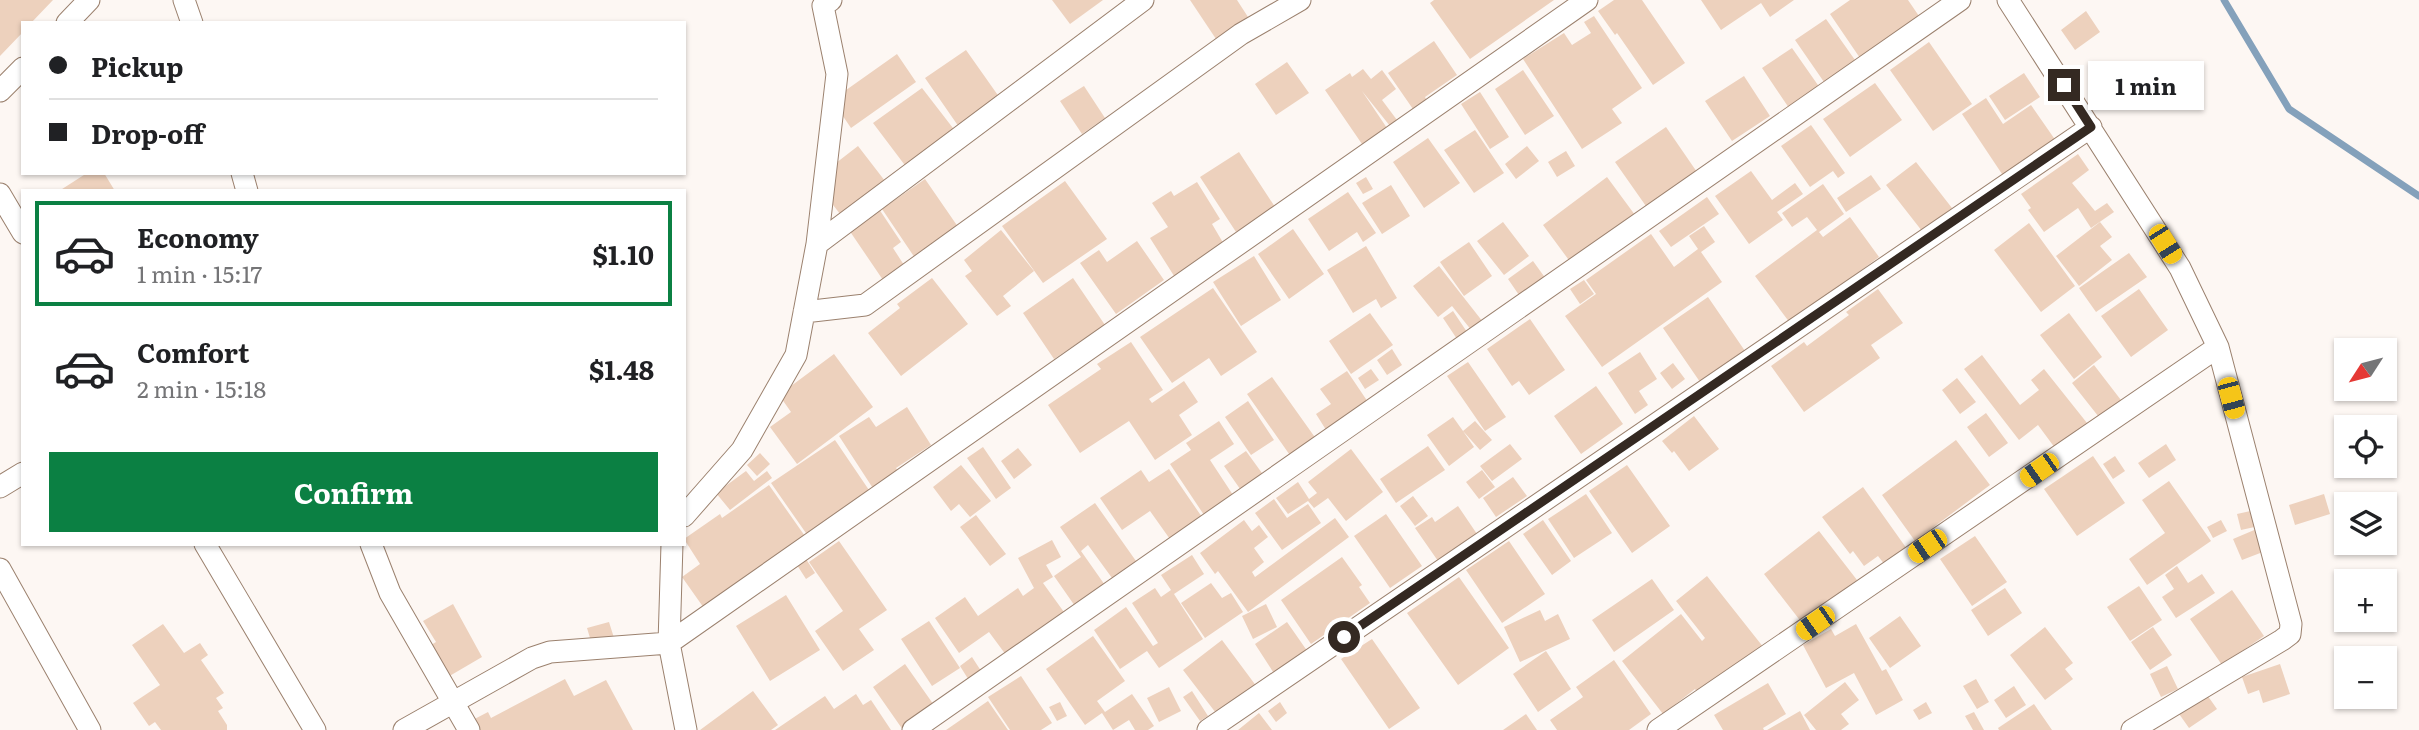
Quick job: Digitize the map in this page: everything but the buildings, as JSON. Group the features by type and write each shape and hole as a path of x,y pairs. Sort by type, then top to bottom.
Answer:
{"street":[{"path":"69,21 89,0"},
{"path":"184,0 191,21"},
{"path":"686,514 742,450 796,355 817,244 837,74 823,6 831,0"},
{"path":"817,244 1143,0"},
{"path":"804,312 865,305 1241,34 1300,0"},
{"path":"404,730 532,658 550,652 668,643 1587,0"},
{"path":"913,730 1960,0"},
{"path":"2008,0 2180,268 2218,347 2291,624 2290,634 2132,730"},
{"path":"0,91 21,70"},
{"path":"1208,730 2091,127"},
{"path":"0,194 21,230"},
{"path":"1658,730 2218,347"},
{"path":"0,486 21,474"},
{"path":"206,546 315,730"},
{"path":"371,546 390,593 469,730"},
{"path":"672,546 668,643 686,730"},
{"path":"0,569 90,730"}],"waterway":[{"path":"2224,0 2289,109 2419,196"}],"route":[{"path":"1344,637 2091,127 2064,85"}]}
